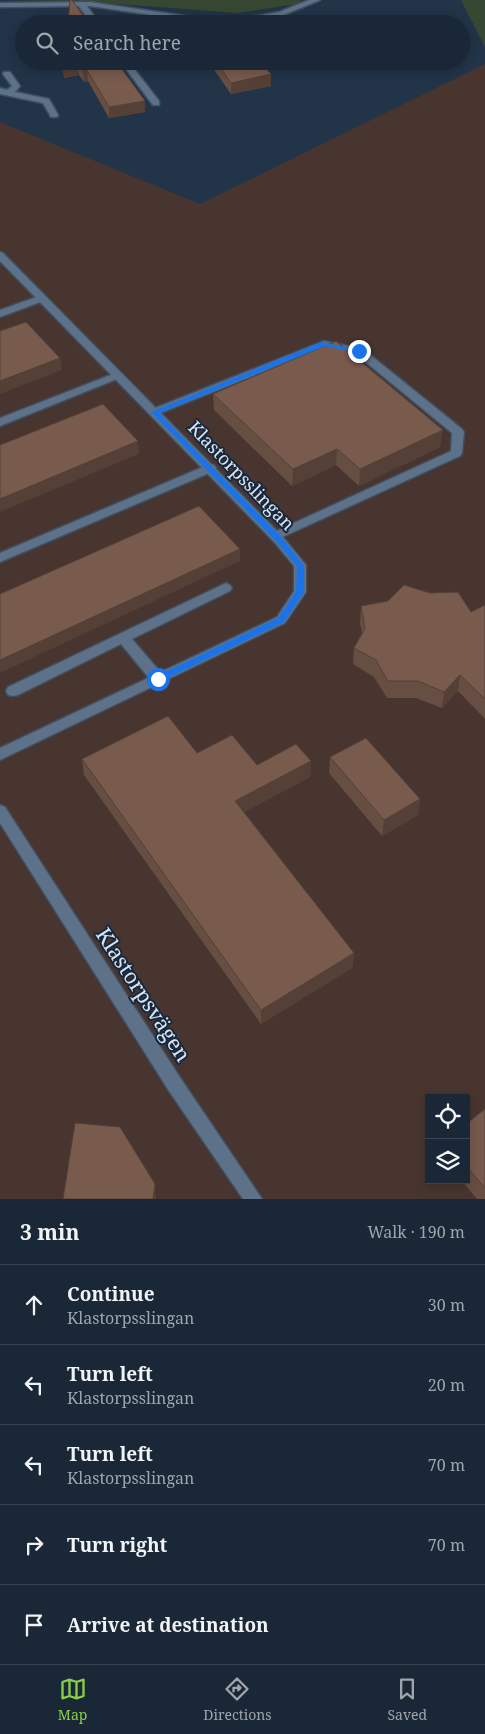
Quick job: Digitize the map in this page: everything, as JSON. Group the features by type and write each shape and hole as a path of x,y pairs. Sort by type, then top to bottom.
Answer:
{"street":[{"path":"275,15 316,0"},
{"path":"81,4 89,15"},
{"path":"0,5 81,4 160,15"},
{"path":"131,70 156,102"},
{"path":"4,92 16,86 7,74"},
{"path":"4,92 46,101 54,115"},
{"name":"Klastorpsslingan","path":"0,255 276,536 300,566 300,592 281,620 0,754"},
{"path":"0,314 42,298"},
{"path":"154,412 324,344 359,351 458,432 456,453 276,536"},
{"path":"0,422 118,375"},
{"path":"0,558 210,468"},
{"path":"13,691 226,588"},
{"path":"123,638 158,679"},
{"name":"Klastorpsvägen","path":"0,811 175,1085 254,1199"}],"shaded area":[{"path":"485,64 485,1199 0,1199 0,122 200,204"}],"green space":[{"path":"0,0 302,0 297,4 237,13 79,1"},
{"path":"461,0 485,0 485,47 470,15"}],"building":[{"path":"70,0 72,0 83,15 69,15"},
{"path":"87,70 123,70 145,101 109,107"},
{"path":"222,70 267,70 271,74 231,83"},
{"path":"26,322 60,358 0,381 0,331"},
{"path":"336,341 443,430 360,469 337,449 293,469 213,394"},
{"path":"103,404 138,441 0,499 0,445"},
{"path":"199,506 240,549 0,660 0,594"},
{"path":"404,585 430,593 458,592 471,612 485,605 485,699 460,675 444,692 418,681 388,681 376,660 354,648 365,628 361,606 388,601"},
{"path":"168,716 197,753 232,735 257,765 296,744 311,761 235,801 354,953 261,1010 82,759"},
{"path":"366,738 420,799 384,820 330,757"},
{"path":"485,1109 485,1188 470,1171 470,1121"},
{"path":"75,1123 120,1127 155,1184 153,1199 63,1199"}],"route":[{"path":"158,679 281,620 300,592 300,566 279,540 154,412 324,344 359,351"}]}
